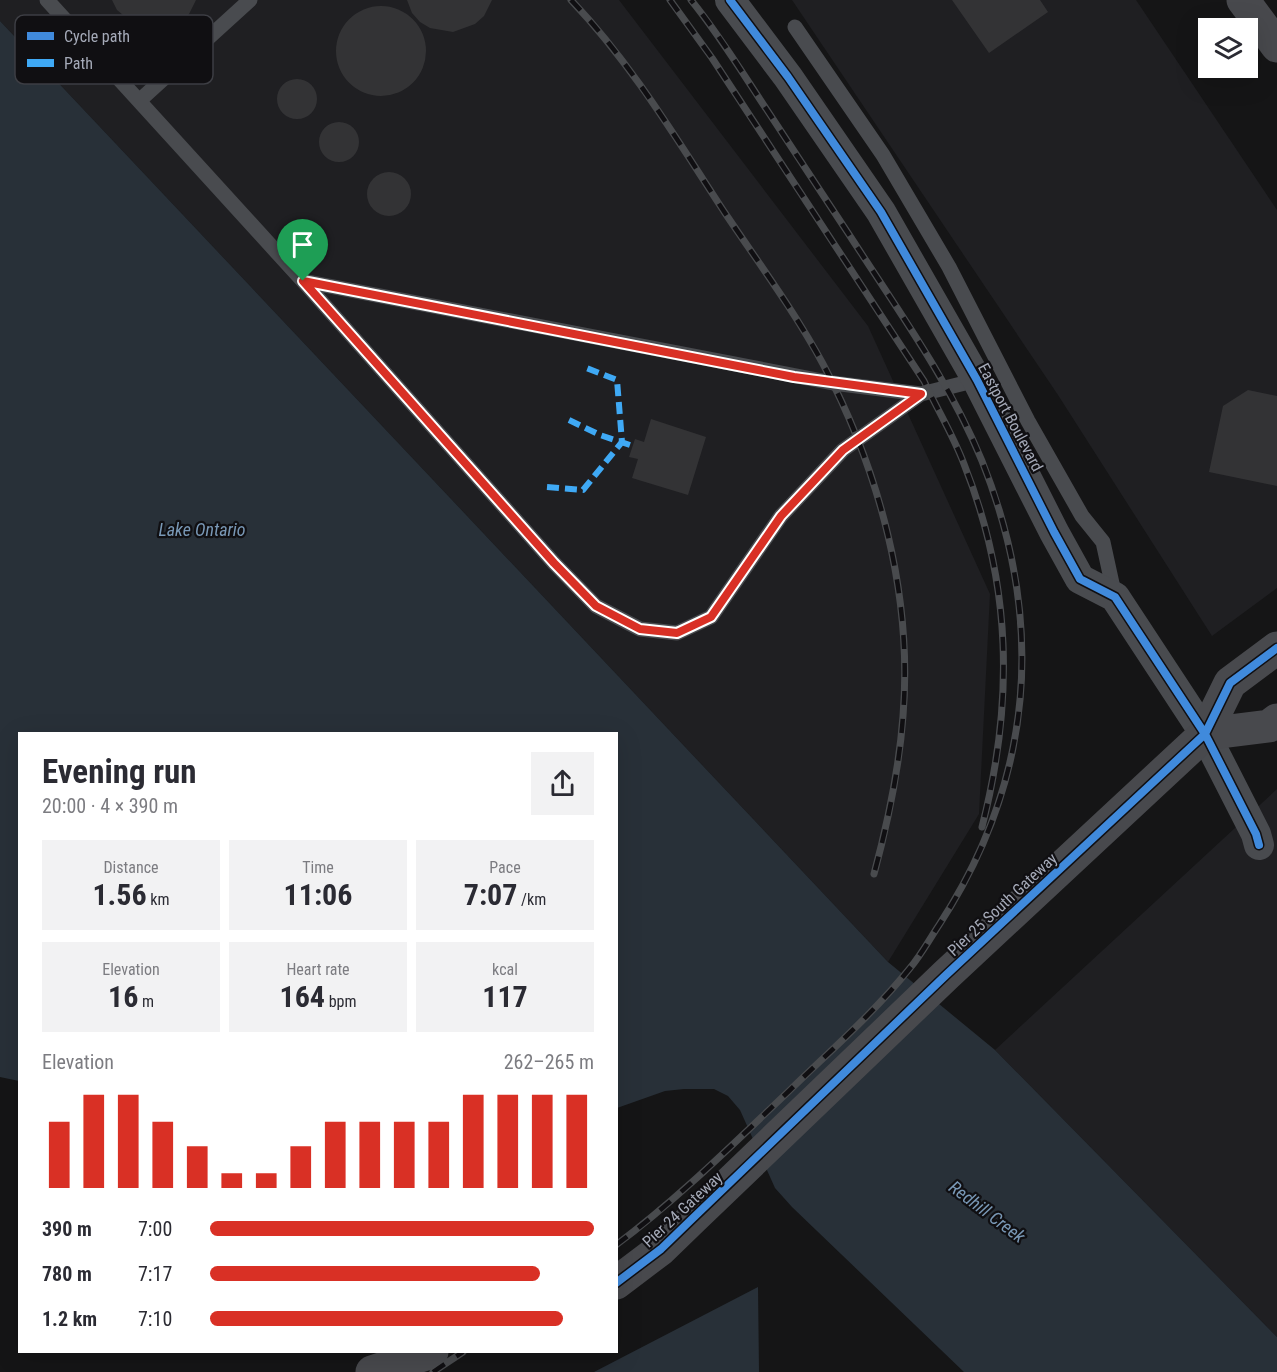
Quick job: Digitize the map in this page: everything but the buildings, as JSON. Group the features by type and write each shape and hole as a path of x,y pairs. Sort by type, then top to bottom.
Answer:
{"street":[{"name":"Eastport Boulevard","path":"730,0 788,77 880,212 977,380 1080,579 1115,597 1205,734 1260,845"},
{"path":"1243,0 1277,46"},
{"name":"Pier 25 South Gateway","path":"737,1176 946,975 1205,734 1230,683 1277,648"},
{"path":"1205,734 1269,726 1277,720"},
{"name":"Pier 24 Gateway","path":"618,1281 661,1249 737,1176"},
{"path":"372,1372 429,1353"}],"lane":[{"path":"47,0 61,15"},
{"path":"213,34 250,0"},
{"path":"795,27 883,155 949,267 1028,421 1082,516 1103,542 1115,597"},
{"path":"124,84 596,606 640,629 677,633 711,617 781,516 843,450 921,394 977,380"},
{"path":"139,101 158,84"},
{"path":"303,281 794,377 921,394"}],"shaded area":[{"path":"0,0 619,0 868,326 990,594 979,814 888,962 59,84 213,84 213,15 15,15 15,37 0,21"},
{"path":"792,0 1136,0 1277,210 1277,588 1212,636 1058,395"},
{"path":"1277,789 1277,1337 995,1050"}],"water":[{"name":"Lake Ontario","path":"0,21 15,37 15,84 59,84 888,962 995,1050 1277,1337 1277,1372 964,1372 775,1188 740,1110 728,1096 714,1089 665,1091 618,1108 618,732 18,732 18,1081 0,1077"},
{"path":"758,1287 759,1372 594,1372"}],"railway":[{"path":"571,0 634,76 788,306 823,364 843,405 876,490 897,579 903,625 905,670 903,716 896,776 874,874"},
{"path":"670,0 712,58 924,381 964,464 980,509 992,554 1003,644 1003,689 999,735 982,827"},
{"path":"618,1243 726,1151 867,1016 914,963 971,870 995,814 1011,756 1020,699 1022,640 1016,581 1002,521 982,461 969,431 938,373 904,318 728,51 691,0"},
{"path":"433,1372 462,1353"}],"marked path":[{"path":"547,487 583,490 622,442 617,380 584,367"},
{"path":"569,420 600,435 633,446"}],"cycle path":[{"path":"730,0 788,77 881,212 977,380 1080,579 1115,597 1205,734 1256,834 1259,845"},
{"path":"618,1281 661,1249 946,975 1205,734 1230,683 1277,648"}],"route":[{"path":"303,281 794,377 921,394 843,450 810,485 781,516 711,617 677,633 640,629 596,606 554,563 303,281"}],"water label":[{"name":"Redhill Creek","path":"987,1212"}]}
